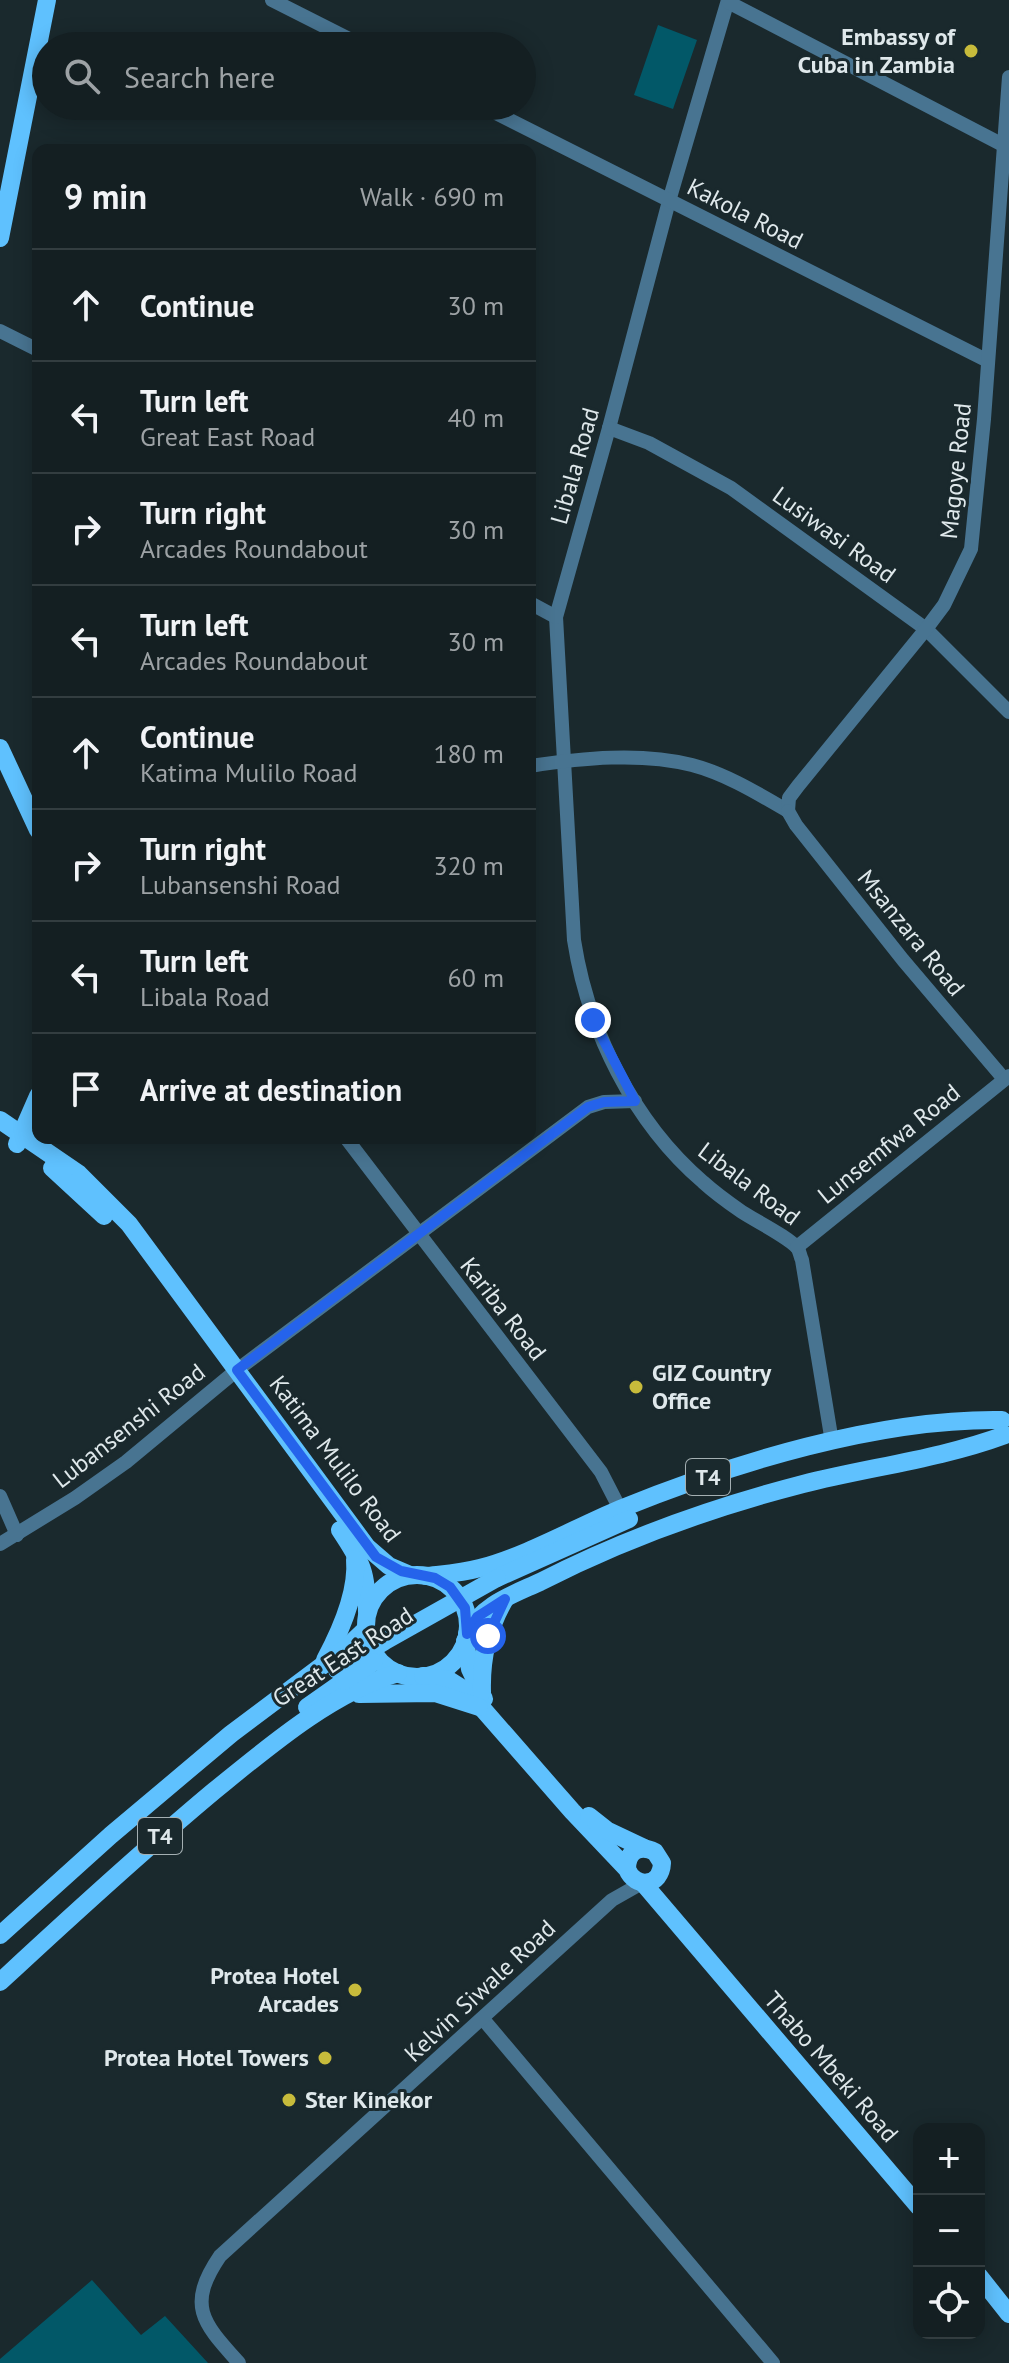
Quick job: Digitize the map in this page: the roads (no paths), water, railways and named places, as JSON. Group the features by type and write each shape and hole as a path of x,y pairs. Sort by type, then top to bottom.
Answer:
{"main road":[{"path":"41,32 47,0"},
{"path":"0,238 32,76"},
{"path":"0,748 32,817"},
{"path":"20,1139 32,1110"},
{"name":"Katima Mulilo Road","path":"0,1120 20,1139 79,1174 129,1224 355,1552 365,1574 367,1621"},
{"name":"Katima Mulilo Road","path":"0,1133 20,1139"},
{"name":"Katima Mulilo Road","path":"232,1374 367,1547 389,1566 418,1575"},
{"name":"Great East Road","path":"418,1575 459,1573 496,1563 620,1509 701,1479 832,1442 960,1419 1006,1427"},
{"name":"Great East Road","path":"0,1935 231,1734 501,1589 630,1530 762,1483 1006,1427"},
{"path":"355,1552 355,1574 347,1605 338,1677 381,1692 435,1693 482,1703 485,1647 501,1589"},
{"path":"418,1575 442,1582 456,1593 467,1617 466,1638 449,1665 423,1676 398,1673 375,1655 367,1621 380,1590 394,1580 418,1575"},
{"name":"Great East Road","path":"466,1638 477,1617 501,1589"},
{"name":"Great East Road","path":"0,1982 134,1858 298,1725 338,1677 367,1621"},
{"name":"Thabo Mbeki Road","path":"466,1638 470,1669 482,1703 572,1811 635,1877 913,2200"},
{"name":"Great East Road","path":"0,1949 97,1861 225,1753 338,1677 375,1681 398,1673"},
{"name":"Thabo Mbeki Road","path":"423,1676 459,1684 482,1703 591,1818 608,1831 660,1857 669,1898 705,1959"},
{"name":"Great East Road","path":"0,1967 146,1833 338,1677"},
{"path":"644,1848 629,1857 635,1877 653,1882 662,1870"},
{"path":"985,2284 1009,2314"}],"street":[{"path":"272,0 335,32"},
{"path":"728,1 1003,145"},
{"name":"Libala Road","path":"728,1 669,201 556,617 574,940 580,977 593,1020 635,1101 656,1133 703,1182 740,1211 797,1247 802,1260 832,1442"},
{"name":"Magoye Road","path":"788,811 789,798 798,786 944,605 971,549 1009,77"},
{"name":"Kakola Road","path":"510,120 988,361"},
{"path":"0,331 32,347"},
{"name":"Lusiwasi Road","path":"609,428 649,443 731,488 926,629 1009,712"},
{"path":"536,606 556,617"},
{"path":"536,765 625,758 690,764 735,781 788,811"},
{"name":"Msanzara Road","path":"788,811 903,960 1007,1077"},
{"name":"Lunsemfwa Road","path":"797,1247 1007,1077"},
{"name":"Lubansenshi Road","path":"0,1544 126,1462 232,1374 588,1107 604,1102 635,1101"},
{"name":"Kariba Road","path":"350,1144 601,1472 620,1509"},
{"path":"0,1496 17,1535"},
{"name":"Kelvin Siwale Road","path":"239,2363 210,2330 203,2312 200,2293 220,2256 635,1877"},
{"path":"483,2019 773,2363"}],"place":[{"name":"Embassy of Cuba in Zambia","path":"971,51"},
{"name":"GIZ Country Office","path":"636,1387"},
{"name":"Protea Hotel Arcades","path":"355,1990"},
{"name":"Protea Hotel Towers","path":"325,2058"},
{"name":"Ster Kinekor","path":"289,2100"}]}
